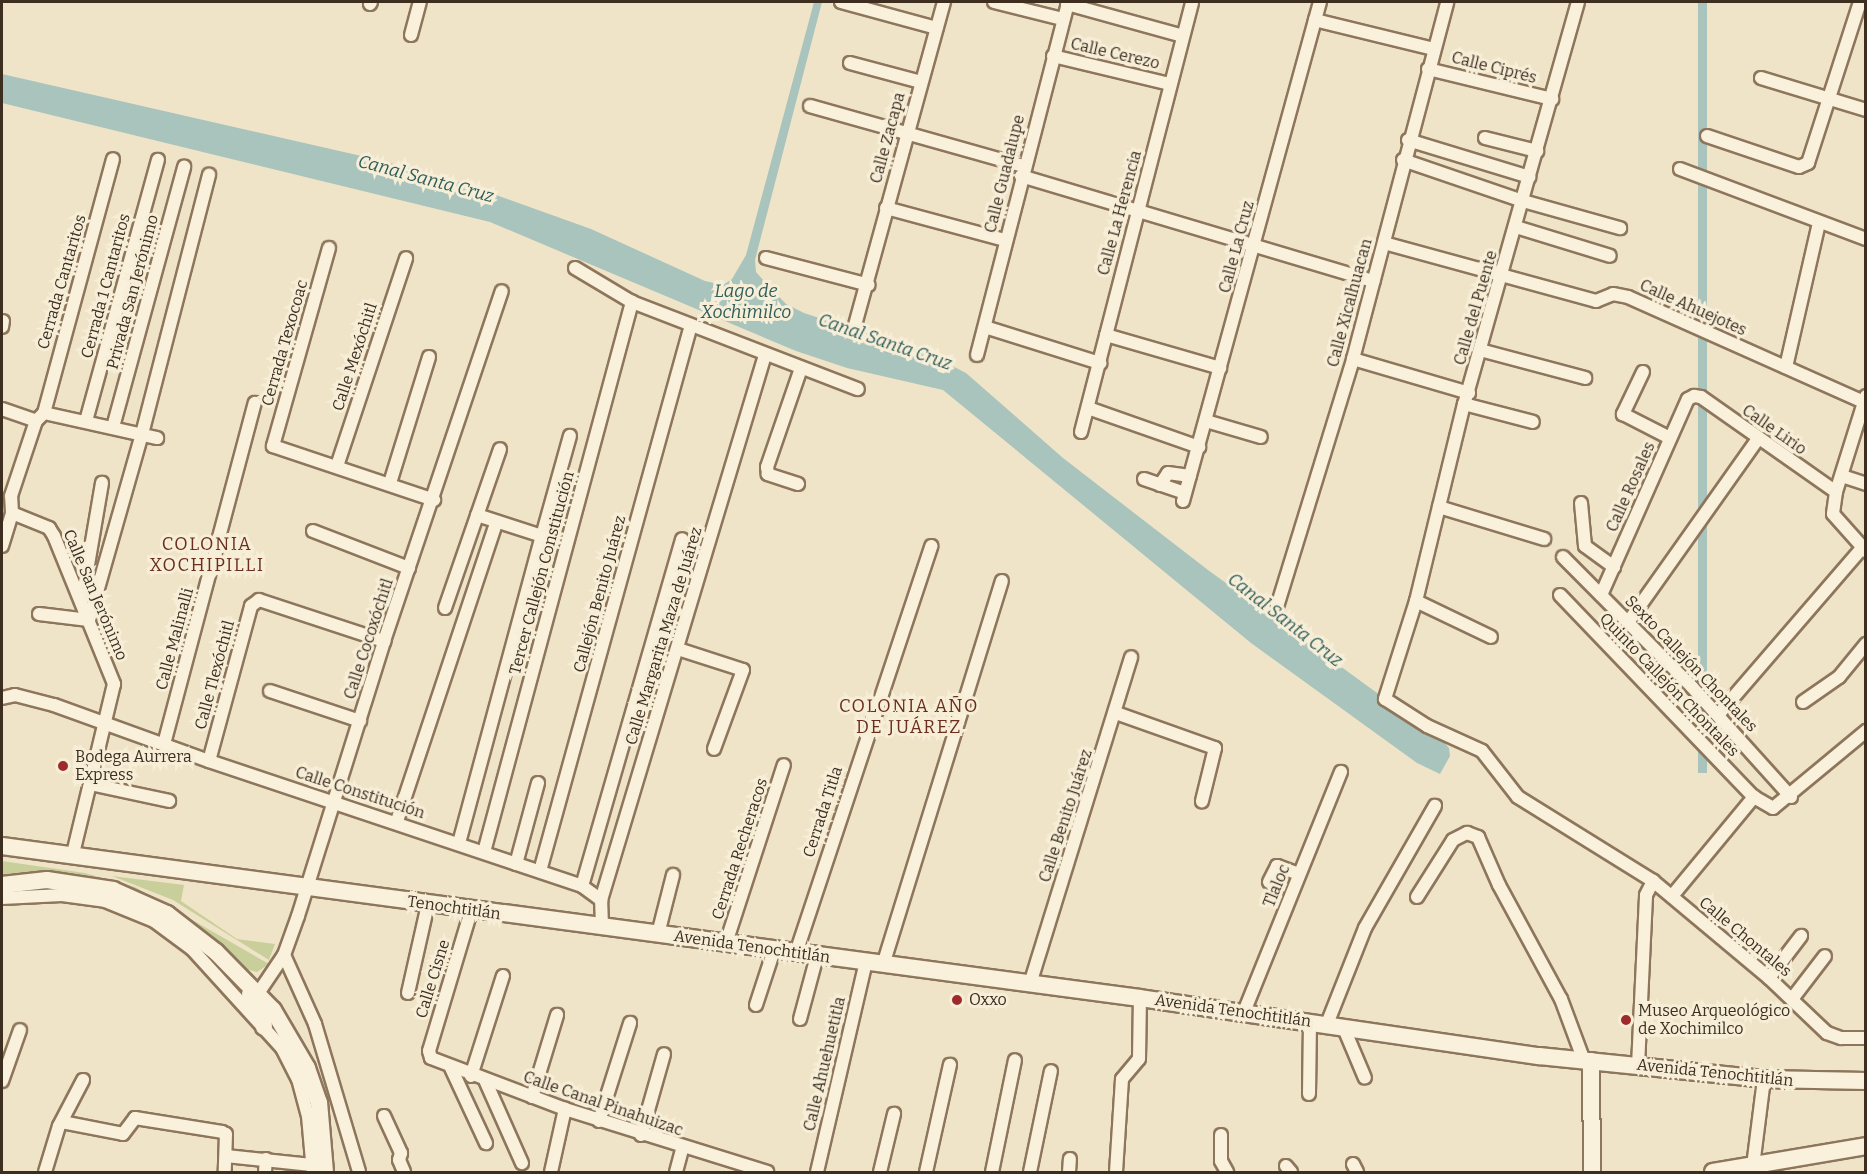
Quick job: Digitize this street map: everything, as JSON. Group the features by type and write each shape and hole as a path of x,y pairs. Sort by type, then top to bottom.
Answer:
{"main road":[{"name":"Tenochtitlán","path":"2,846 73,854 471,911 602,926"},
{"path":"2,885 66,882 137,898 188,928 259,992 307,1068 319,1102 316,1170"},
{"name":"Avenida Tenochtitlán","path":"602,926 1245,1012 1587,1061 1764,1079 1866,1081"},
{"path":"245,980 263,1017 264,1028"},
{"path":"1587,1061 1592,1173"},
{"path":"1719,1172 1866,1146"}],"street":[{"path":"411,35 420,2"},
{"path":"841,2 937,28"},
{"name":"Calle Zacapa","path":"855,326 869,285 906,132 944,2"},
{"path":"994,2 1062,19"},
{"name":"Calle La Herencia","path":"1081,432 1192,2"},
{"name":"Calle La Cruz","path":"1160,485 1184,497 1320,2"},
{"name":"Calle Xicalhuacan","path":"1276,610 1353,359 1384,243 1408,140 1447,2"},
{"name":"Calle del Puente","path":"1578,2 1503,275 1466,399 1416,601 1385,699 1427,726 1482,751 1518,797 1605,849"},
{"path":"1068,3 1183,36"},
{"name":"Calle Guadalupe","path":"977,355 1022,171 1068,3"},
{"path":"1707,136 1804,166 1861,6"},
{"path":"1315,20 1434,49"},
{"name":"Calle Cerezo","path":"1053,56 1170,84"},
{"path":"850,63 921,82"},
{"name":"Calle Ciprés","path":"1428,69 1552,99"},
{"path":"1761,78 1866,110"},
{"path":"810,106 906,132 1139,210 1255,243 1374,281"},
{"path":"1485,138 1537,151"},
{"path":"1408,140 1530,177"},
{"name":"Cerrada Cantaritos","path":"2,546 3,530 12,513 10,496 40,417 113,159"},
{"name":"Cerrada 1 Cantaritos","path":"86,420 158,160"},
{"path":"1403,160 1523,201 1620,228"},
{"name":"Privada San Jerónimo","path":"113,427 184,166"},
{"path":"1680,169 1819,224 1866,239"},
{"path":"39,614 88,620 142,434 209,174"},
{"path":"886,208 1005,240"},
{"path":"1786,367 1819,224"},
{"path":"1516,228 1610,256"},
{"name":"Calle Ahuejotes","path":"1384,243 1596,301 1613,294 1628,297 1786,367 1865,399"},
{"name":"Cerrada Texocoac","path":"329,248 273,446 337,466"},
{"name":"Calle Mexóchitl","path":"337,466 406,258"},
{"path":"766,258 869,285"},
{"path":"575,268 632,302 858,389"},
{"name":"Calle Cocoxóchitl","path":"259,992 284,955 384,641 434,500 502,291"},
{"name":"Tercer Callejón Constitución","path":"484,852 632,302"},
{"name":"Callejón Benito Juárez","path":"540,871 691,326"},
{"path":"985,327 1100,363"},
{"path":"1106,335 1220,368"},
{"path":"1480,350 1585,378"},
{"name":"Calle Margarita Maza de Juárez","path":"602,926 602,900 765,355"},
{"path":"390,483 429,357"},
{"path":"1353,359 1533,422"},
{"path":"798,484 768,474 767,467 801,368"},
{"path":"1643,372 1623,414 1671,438"},
{"name":"Calle Rosales","path":"1602,595 1688,399 1694,396"},
{"name":"Calle Lirio","path":"1694,396 1701,397 1757,440 1836,492"},
{"path":"1718,715 1864,550 1836,522 1833,514 1836,492 1862,425 1865,399"},
{"name":"Calle Malinalli","path":"164,744 255,403"},
{"path":"1088,408 1199,447"},
{"path":"2,409 40,417 86,420 157,438"},
{"path":"1206,421 1261,437"},
{"path":"459,843 570,436"},
{"path":"1629,621 1757,440"},
{"path":"445,608 500,449"},
{"path":"337,466 434,500"},
{"path":"1144,479 1160,485 1168,473 1190,476"},
{"path":"1842,476 1866,484"},
{"path":"81,602 102,483"},
{"path":"1581,503 1585,546 1614,567"},
{"path":"1439,507 1544,539"},
{"name":"Calle San Jerónimo","path":"12,513 49,528 114,684 73,854"},
{"path":"477,515 542,536"},
{"path":"397,821 496,523"},
{"path":"313,531 409,568"},
{"path":"582,886 682,539"},
{"name":"Cerrada Titla","path":"796,953 931,546"},
{"name":"Sexto Callejón Chontales","path":"1563,557 1629,621 1791,796"},
{"name":"Calle Ahuehuetitla","path":"817,1173 874,964 1002,581"},
{"name":"Quinto Callejón Chontales","path":"1560,595 1754,797 1773,808 1791,796"},
{"name":"Calle Tlexóchitl","path":"209,761 251,606 259,600 384,641"},
{"path":"1416,601 1491,638"},
{"path":"1803,702 1839,677 1866,644"},
{"path":"678,649 743,670 714,749"},
{"name":"Calle Benito Juárez","path":"1030,984 1116,712 1131,657"},
{"path":"270,691 360,721"},
{"name":"Calle Constitución","path":"2,698 15,695 54,705 209,761 397,821 540,871 582,886 602,900"},
{"path":"1116,712 1215,748 1202,801"},
{"path":"1791,796 1866,731"},
{"name":"Cerrada Recheracos","path":"726,943 784,765"},
{"name":"Tlaloc","path":"1245,1012 1341,772"},
{"path":"516,864 538,783"},
{"path":"90,784 169,801"},
{"path":"1672,897 1754,797"},
{"path":"1309,1094 1327,1024 1365,928 1435,806"},
{"path":"1416,897 1453,840 1467,833 1478,837 1499,885 1561,999 1587,1061"},
{"name":"Calle Chontales","path":"1605,849 1653,881 1768,978 1827,1033 1841,1038 1866,1038"},
{"path":"1269,882 1278,866 1299,874"},
{"path":"658,934 673,875"},
{"path":"1638,1066 1646,895 1653,881"},
{"path":"2,898 62,895 130,909 192,949 282,1048 298,1079 308,1116 316,1170 266,1159 226,1156"},
{"path":"408,993 428,904"},
{"name":"Calle Cisne","path":"431,1058 429,1051 471,911"},
{"path":"1768,978 1801,936"},
{"path":"756,1005 774,950"},
{"path":"284,955 322,1044 359,1173"},
{"path":"800,1018 817,956"},
{"path":"1792,999 1825,956"},
{"path":"471,1076 503,976"},
{"path":"1116,1173 1122,1079 1139,1059 1140,998"},
{"path":"532,1097 557,1016"},
{"path":"599,1121 630,1023"},
{"path":"1327,1024 1365,1078"},
{"path":"2,1081 20,1030"},
{"path":"641,1135 664,1054"},
{"name":"Calle Canal Pinahuizac","path":"431,1058 471,1076 599,1121 682,1149 767,1173"},
{"path":"992,1173 1015,1060"},
{"path":"926,1173 950,1065"},
{"path":"450,1068 486,1143"},
{"path":"1030,1173 1051,1071"},
{"path":"1753,1166 1764,1079"},
{"path":"45,1173 62,1122 83,1080"},
{"path":"485,1080 522,1162"},
{"path":"551,1173 565,1109"},
{"path":"880,1173 894,1114"},
{"path":"384,1116 401,1153 399,1160 404,1173"},
{"path":"62,1122 123,1134 135,1118 222,1132 226,1134 225,1173"},
{"path":"1221,1135 1221,1161 1227,1173"},
{"path":"676,1173 682,1149"},
{"path":"265,1173 266,1159"},
{"path":"1069,1173 1070,1159"}],"green space":[{"path":"2,861 85,873 135,887 269,964 257,972 246,969 188,918 135,891 62,875 2,879"},
{"path":"112,876 184,885 181,901 237,939 275,944 269,960 173,900"}],"water":[{"name":"Lago de Xochimilco","path":"814,2 822,2 755,260 756,272 786,304 804,313 929,354 966,373 1063,458 1208,570 1443,741 1449,748 1450,756 1440,774 1417,763 1251,643 943,390 847,368 796,351 490,222 2,103 2,74 379,160 454,180 591,229 705,281 723,285 732,279 746,255"},
{"path":"1698,2 1707,2 1707,773 1698,773"}],"place":[{"name":"Bodega Aurrera Express","path":"63,766"},
{"name":"Oxxo","path":"957,1000"},
{"name":"Museo Arqueológico de Xochimilco","path":"1626,1020"}],"district":[{"name":"COLONIA XOCHIPILLI","path":"207,555"},
{"name":"COLONIA AÑO DE JUÁREZ","path":"909,717"}],"water label":[{"name":"Canal Santa Cruz","path":"426,179"},
{"name":"Canal Santa Cruz","path":"885,342"},
{"name":"Canal Santa Cruz","path":"1285,620"}]}
